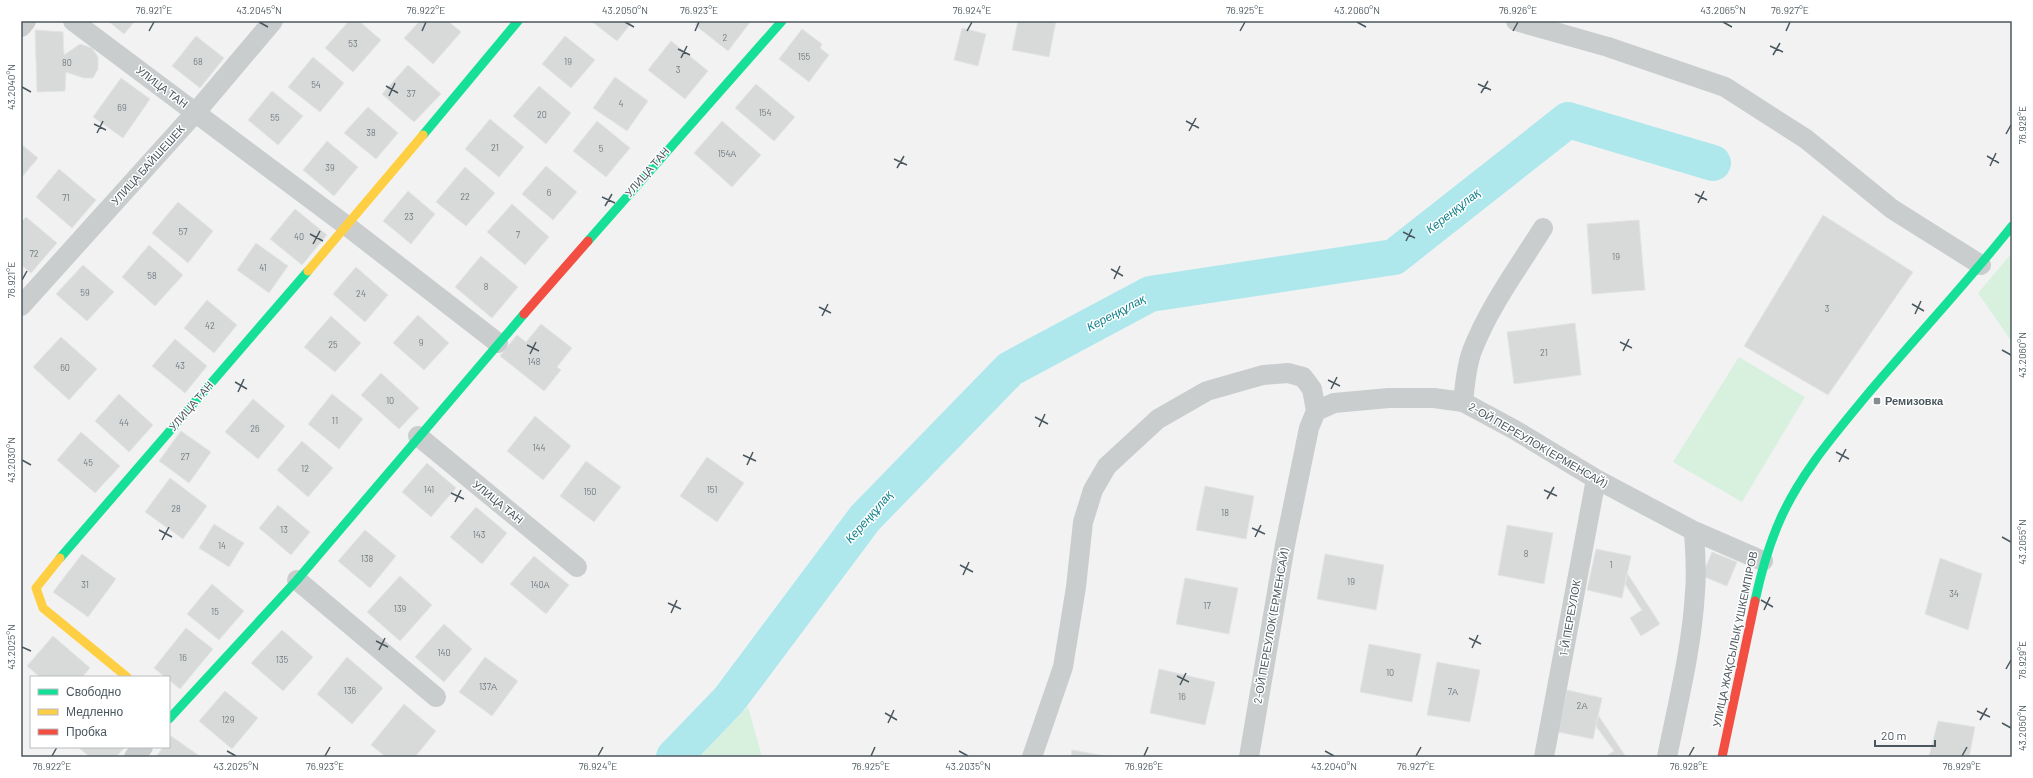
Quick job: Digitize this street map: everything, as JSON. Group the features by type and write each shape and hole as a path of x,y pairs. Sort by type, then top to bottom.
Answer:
{"street":[{"path":"21,27 26,21"},
{"name":"УЛИЦА ТАН","path":"73,21 347,226 498,343"},
{"name":"УЛИЦА БАЙШЕШЕК","path":"21,306 196,112 273,21"},
{"name":"УЛИЦА ТАН","path":"126,676 43,608 36,588 49,571 347,226 518,21"},
{"name":"УЛИЦА ТАН","path":"170,715 297,580 498,343 782,21"},
{"path":"1516,21 1608,47 1724,87 1806,139 1892,209 1981,265"},
{"name":"УЛИЦА ЖАҚСЫЛЫҚ ҮШКЕМПІРОВ","path":"1722,757 1763,561 1780,519 1800,482 1832,437 1921,331 1981,265 2012,226"},
{"path":"1463,402 1469,365 1477,340 1492,309 1543,228"},
{"path":"1032,757 1063,667 1076,587 1083,522 1093,490 1107,466 1158,419 1207,391 1263,375 1288,373 1303,377 1312,389 1316,411"},
{"name":"2-ОЙ ПЕРЕУЛОК (ЕРМЕНСАЙ)","path":"1249,757 1287,537 1309,428 1316,411 1334,403 1389,398 1434,398 1463,402 1515,430 1596,479 1694,531 1763,561"},
{"name":"УЛИЦА ТАН","path":"418,436 577,567"},
{"name":"1-Й ПЕРЕУЛОК","path":"1544,757 1596,479"},
{"path":"1667,757 1684,670 1693,609 1696,569 1694,531"},
{"path":"297,580 436,697"},
{"path":"134,757 142,748"}],"green space":[{"path":"2012,253 2012,342 1978,293"},
{"path":"1739,357 1805,397 1742,502 1673,462"},
{"path":"748,707 762,757 699,757"}],"building":[{"path":"108,21 135,21 124,34"},
{"path":"349,21 359,21 381,40 353,72 325,48"},
{"path":"420,21 448,21 461,32 433,64 404,38"},
{"path":"591,21 633,21 617,41"},
{"path":"698,21 751,21 728,51 695,25"},
{"path":"1018,21 1056,21 1049,57 1012,50"},
{"path":"962,28 986,34 978,66 954,60"},
{"path":"802,29 822,44 820,48 829,55 809,82 779,59"},
{"path":"35,30 63,32 64,55 80,44 92,48 98,57 98,69 93,78 84,78 66,72 65,91 37,92"},
{"path":"196,36 224,58 200,88 172,66"},
{"path":"565,36 595,60 571,88 542,64"},
{"path":"671,41 708,71 685,99 648,70"},
{"path":"313,57 344,83 320,112 288,87"},
{"path":"408,65 441,94 414,122 382,94"},
{"path":"615,77 648,101 627,131 593,108"},
{"path":"121,78 150,99 123,138 93,117"},
{"path":"756,84 795,117 774,141 735,108"},
{"path":"539,86 571,113 546,144 513,116"},
{"path":"272,91 303,116 278,145 248,120"},
{"path":"368,107 398,133 376,159 344,133"},
{"path":"490,119 524,147 499,177 465,149"},
{"path":"597,121 630,148 606,177 573,151"},
{"path":"722,121 761,155 732,187 694,153"},
{"path":"327,141 358,167 334,196 303,170"},
{"path":"21,144 38,158 21,178"},
{"path":"546,166 577,192 553,220 522,194"},
{"path":"465,167 495,193 466,226 436,202"},
{"path":"59,169 96,200 72,228 36,197"},
{"path":"408,191 435,214 411,244 383,221"},
{"path":"178,202 213,231 188,263 152,233"},
{"path":"512,204 549,237 525,265 487,232"},
{"path":"295,209 327,235 302,265 270,239"},
{"path":"1823,215 1913,272 1828,395 1744,346"},
{"path":"26,217 57,243 31,273 21,265 21,222"},
{"path":"1639,220 1645,290 1592,294 1587,224"},
{"path":"256,243 288,266 269,293 237,270"},
{"path":"149,245 183,275 155,306 122,277"},
{"path":"481,256 518,287 492,318 455,287"},
{"path":"83,265 114,292 87,321 56,294"},
{"path":"356,267 388,295 365,322 333,294"},
{"path":"207,300 237,325 214,353 184,328"},
{"path":"418,315 449,343 424,370 393,343"},
{"path":"331,316 361,343 335,372 304,347"},
{"path":"1575,323 1581,375 1514,384 1507,332"},
{"path":"541,324 572,348 557,367 561,370 544,391 500,356 517,335 526,342"},
{"path":"61,337 97,369 69,400 33,367"},
{"path":"175,339 207,366 185,393 152,366"},
{"path":"381,373 419,408 399,429 361,395"},
{"path":"119,394 153,425 129,452 95,421"},
{"path":"332,394 363,419 339,449 308,424"},
{"path":"253,399 285,426 258,459 225,432"},
{"path":"535,416 571,446 543,480 507,451"},
{"path":"181,431 211,452 189,483 159,461"},
{"path":"81,432 120,466 95,493 57,460"},
{"path":"302,441 333,468 308,497 277,470"},
{"path":"707,457 744,483 717,522 680,496"},
{"path":"586,461 621,487 594,522 560,496"},
{"path":"427,463 456,488 431,517 402,492"},
{"path":"170,478 207,506 183,539 145,512"},
{"path":"1205,486 1254,496 1246,539 1196,530"},
{"path":"278,505 310,532 291,555 259,528"},
{"path":"476,507 507,533 482,564 450,537"},
{"path":"214,524 244,543 229,567 199,548"},
{"path":"1507,525 1553,533 1544,584 1498,575"},
{"path":"365,530 396,556 370,588 338,561"},
{"path":"1596,549 1631,556 1622,598 1587,590"},
{"path":"1712,552 1737,562 1727,586 1702,576"},
{"path":"82,554 116,579 88,617 53,592"},
{"path":"1325,554 1384,565 1376,610 1317,599"},
{"path":"534,556 569,585 546,614 510,584"},
{"path":"1940,558 1982,574 1968,630 1925,614"},
{"path":"1627,573 1660,624 1641,636 1630,618 1642,610 1625,584"},
{"path":"400,576 432,605 400,641 367,612"},
{"path":"1185,578 1238,588 1229,634 1176,624"},
{"path":"212,584 244,611 219,640 187,614"},
{"path":"444,624 472,649 444,682 415,657"},
{"path":"186,628 213,649 180,689 170,681 170,676 164,676 154,668"},
{"path":"282,630 313,657 283,691 251,663"},
{"path":"53,636 90,668 83,676 39,676 27,666"},
{"path":"1369,644 1421,654 1412,702 1360,692"},
{"path":"347,657 383,688 352,724 317,694"},
{"path":"485,657 518,681 492,716 459,692"},
{"path":"1437,662 1480,670 1470,722 1427,715"},
{"path":"1159,669 1215,682 1205,725 1150,713"},
{"path":"1567,690 1602,698 1593,739 1558,732"},
{"path":"225,691 258,718 232,749 199,721"},
{"path":"404,704 436,731 415,757 386,757 371,745"},
{"path":"1598,715 1626,757 1605,757 1614,751 1596,726"},
{"path":"1938,721 1975,727 1969,757 1929,756"},
{"path":"171,736 201,757 156,757 162,748 170,748"},
{"path":"79,748 124,748 116,757 90,757"},
{"path":"1072,750 1111,757 1071,757"}],"waterway":[{"name":"Кереңқұлақ","path":"674,757 729,700 865,518 1010,369 1150,294 1394,257 1568,120 1713,163"}],"traffic: fast":[{"path":"423,135 518,21"},
{"path":"588,241 782,21"},
{"path":"1755,601 1765,560 1780,520 1797,487 1818,455 1866,396 1977,269 2012,226"},
{"path":"60,558 308,271"},
{"path":"170,718 297,580 524,314"}],"traffic: slow":[{"path":"308,271 423,135"},
{"path":"60,558 36,588 43,608 126,676"}],"traffic: jam":[{"path":"524,314 588,241"},
{"path":"1722,757 1755,601"}],"place":[{"name":"Ремизовка","path":"1877,401"}]}
